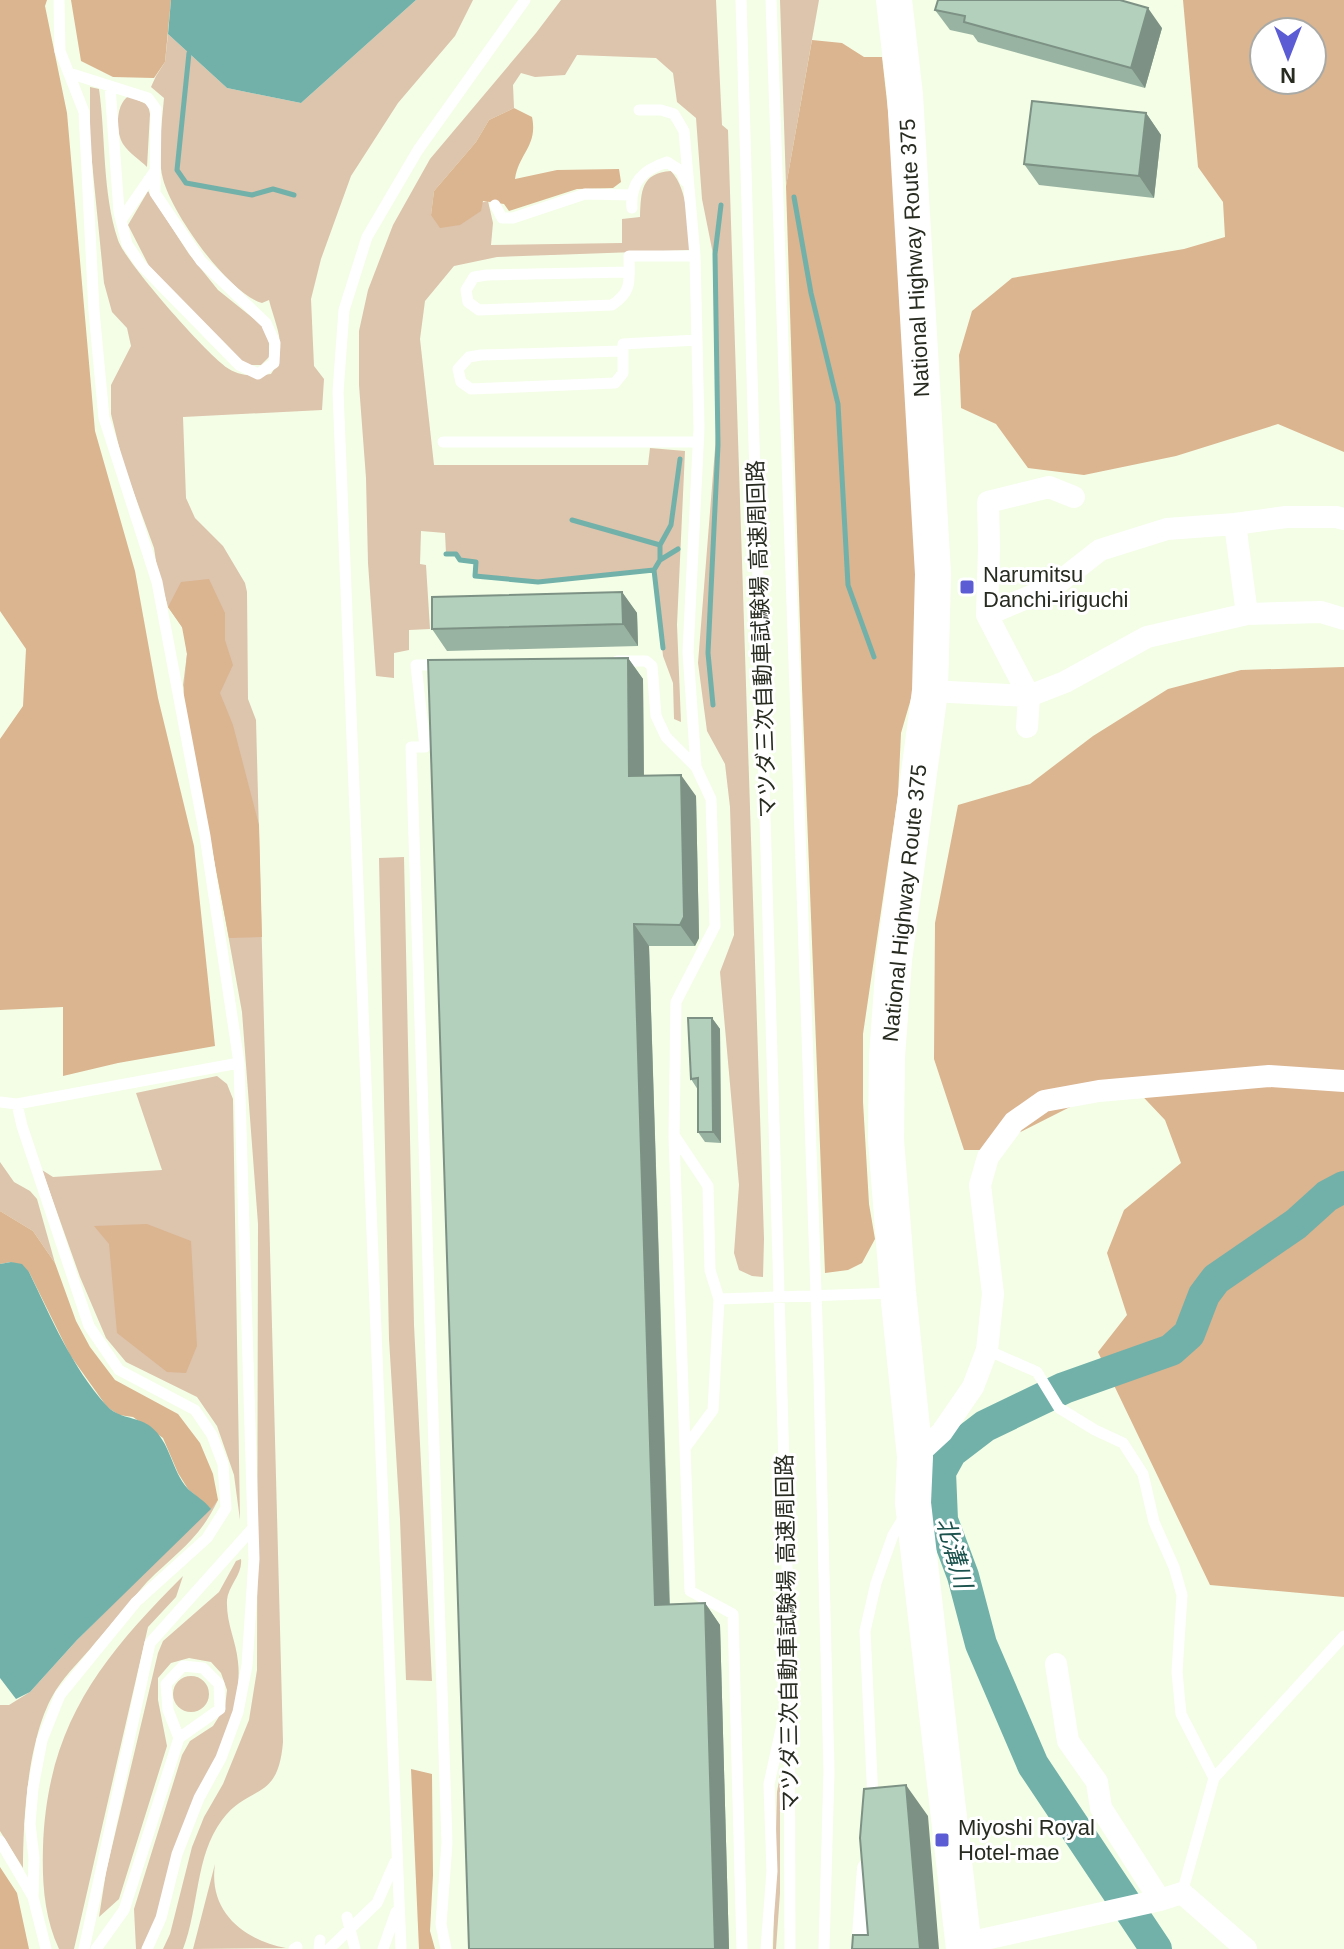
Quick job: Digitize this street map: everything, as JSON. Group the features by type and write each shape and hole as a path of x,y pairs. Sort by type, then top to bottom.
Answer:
{"highway":[{"name":"National Highway Route 375","path":"894,0 905,95 933,574 930,691 894,960 887,1057 886,1140 915,1457 913,1503 964,1946"}],"street":[{"path":"1027,727 1029,696 987,615 988,502 1049,487 1074,497"},
{"path":"987,615 1054,586 1100,550 1167,529 1286,517 1344,519"},
{"path":"1235,524 1247,614"},
{"path":"930,691 1029,696 1065,682 1147,637 1247,614 1321,612 1344,619"},
{"path":"915,1457 942,1432 973,1387 987,1350 993,1294 980,1185 988,1157 1014,1122 1044,1101 1099,1091 1269,1076 1344,1081"},
{"path":"1056,1664 1068,1741 1097,1782 1101,1808 1160,1900"},
{"path":"862,1949 869,1847"},
{"path":"964,1946 1182,1893 1246,1949"}],"lane":[{"path":"59,0 60,51 84,112 94,311 104,418 157,582 205,836 239,1063 254,1559 247,1665 238,1712 221,1758 199,1798 177,1854 161,1918 147,1949"},
{"path":"401,1949 338,392 344,310 367,237 418,150 525,0"},
{"name":"マツダ三次自動車試験場 高速周回路","path":"741,0 781,1316 790,1689 790,1949"},
{"path":"771,0 817,1313 829,1771 824,1949"},
{"path":"69,73 148,98 156,109 155,193 201,261 266,323 275,343 274,363 258,374 239,365 141,265 127,244 113,155 110,86"},
{"path":"639,110 661,110 674,114 684,131 695,256 698,442 688,652 696,767"},
{"path":"632,208 637,178 667,162 681,171 689,192"},
{"path":"121,220 155,171"},
{"path":"495,205 502,218 513,218 585,194 632,195"},
{"path":"629,272 487,275 474,277 466,290 468,302 479,310 612,305 625,296 629,272 629,256 695,256"},
{"path":"623,351 481,355 469,357 458,369 461,382 471,389 615,383 623,373 623,351 623,344 697,340"},
{"path":"443,442 698,442"},
{"path":"600,662 646,661 652,666 656,716 666,737 696,767 711,799 715,926 676,1002 674,1135 690,1591 733,1614 742,1949"},
{"path":"446,1949 441,1924 447,1843 411,747 425,747 416,665 447,665"},
{"path":"0,1102 17,1104 239,1063"},
{"path":"17,1104 89,1326 119,1370 195,1410 212,1435 223,1464 226,1508 207,1538 136,1602 60,1695 42,1740 30,1824 34,1858 33,1897 46,1949"},
{"path":"674,1135 708,1186 710,1270 719,1299 713,1410 685,1448"},
{"path":"719,1299 898,1292"},
{"path":"987,1350 1037,1372 1059,1408 1123,1443 1143,1474 1154,1522 1174,1567 1182,1595 1177,1672 1181,1714 1214,1778"},
{"path":"872,1811 865,1631 876,1583 893,1535 913,1503"},
{"path":"84,1949 150,1643 253,1528"},
{"path":"1182,1893 1214,1778 1344,1636"},
{"path":"96,1949 124,1910 179,1738 220,1709 219,1684 203,1668 183,1666 166,1684 168,1710 179,1738"},
{"path":"766,1949 772,1871 769,1784 790,1689"},
{"path":"0,1841 33,1897"},
{"path":"323,1946 350,1931 377,1903 397,1858"},
{"path":"383,1949 399,1904"},
{"path":"347,1917 355,1949"}],"shaded area":[{"path":"0,0 47,0 45,6 67,113 95,431 135,571 158,698 194,846 215,1046 63,1076 63,1007 0,1010 0,739 23,706 26,649 0,611"},
{"path":"71,0 171,0 165,62 154,78 113,77 81,61"},
{"path":"416,0 473,0 455,36 398,103 351,176 321,259 311,299 314,366 324,379 322,410 183,417 186,498 195,518 223,546 247,592 248,699 256,720 283,1742 280,1761 269,1784 232,1809 213,1834 202,1866 183,1949 163,1949 170,1934 192,1847 204,1817 223,1784 249,1720 257,1670 258,1224 242,1012 183,685 187,654 184,630 168,607 154,548 123,463 111,414 111,385 131,346 127,328 112,312 104,283 90,142 90,87 99,89 109,203 118,240 124,251 169,308 219,361 239,373 271,374 280,347 269,300 262,303 248,296 218,269 177,212 163,179 160,150 164,98 151,87 165,62 168,34 227,88 301,103"},
{"path":"561,0 716,0 722,125 728,130 763,1277 739,1270 734,1253 739,1185 720,972 734,935 730,807 725,764 707,731 698,663 718,411 714,259 702,199 696,118 677,102 673,73 656,58 577,55 565,75 535,77 521,73 513,85 514,108 489,120 476,142 434,191 431,215 488,201 493,223 491,245 622,243 622,219 640,217 642,192 648,180 661,172 671,171 684,198 690,250 497,257 454,266 425,301 420,339 434,465 648,465 650,448 685,451 677,625 681,722 674,719 673,683 663,656 654,570 538,582 475,576 476,562 460,560 456,554 446,554 445,533 421,531 420,564 426,565 430,629 409,630 409,650 394,653 394,678 376,676 359,385 359,331 368,290 393,225 430,159"},
{"path":"780,0 819,0 786,186"},
{"path":"1183,0 1344,0 1344,452 1278,424 1176,456 1084,475 1028,468 996,424 961,408 959,355 972,311 1012,278 1184,249 1225,237 1223,202 1198,167"},
{"path":"812,40 842,43 864,57 882,57 891,137 916,503 915,685 901,733 898,796 863,1034 863,1102 869,1204 875,1239 862,1263 848,1270 825,1273 786,186"},
{"path":"129,96 148,105 147,167 125,147 120,138 119,111"},
{"path":"514,108 532,117 533,127 515,179 557,170 619,169 621,182 613,188 577,189 509,211 504,204 483,201 481,211 460,225 440,228 431,215 434,191 476,142 489,120"},
{"path":"148,191 189,254 218,290 263,326 269,342 269,357 261,365 248,365 231,353 149,266 128,225"},
{"path":"209,579 225,613 225,640 233,665 220,693 233,725 259,825 262,937 229,938 183,698 187,654 182,627 168,607 181,582"},
{"path":"1344,667 1344,1597 1210,1585 1098,1352 1127,1315 1107,1253 1124,1210 1181,1163 1165,1120 1130,1083 1068,1108 985,1150 964,1150 934,1059 935,923 958,805 1030,784 1093,736 1168,689 1241,670"},
{"path":"404,857 414,1325 432,1681 406,1680 389,1339 379,858"},
{"path":"217,1076 227,1084 233,1099 240,1520 234,1475 217,1426 197,1397 126,1362 106,1338 80,1277 42,1170 53,1177 162,1170 136,1093"},
{"path":"0,1162 14,1182 37,1199 55,1263 33,1231 0,1211"},
{"path":"0,1211 33,1231 55,1263 76,1321 90,1347 115,1380 178,1414 200,1443 213,1474 218,1500 211,1509 188,1489 163,1438 133,1417 119,1415 107,1407 70,1355 29,1272 11,1262 0,1264"},
{"path":"147,1224 191,1241 197,1346 186,1373 167,1372 117,1333 109,1244 94,1226"},
{"path":"218,1500 195,1536 147,1582 56,1690 33,1752 26,1801 23,1868 0,1831 0,1705 9,1705 30,1692 77,1640"},
{"path":"241,1559 240,1570 227,1600 239,1668 234,1713 158,1918 144,1949 136,1949 134,1909 182,1755 190,1741 213,1726 225,1707 227,1690 221,1673 211,1662 189,1658 171,1663 158,1678 158,1700 167,1746 119,1899 99,1917 106,1872 158,1653 163,1641 219,1592 236,1561"},
{"path":"183,1576 176,1597 148,1627 74,1949 59,1949 47,1912 43,1873 47,1804 55,1765 67,1729 104,1666 127,1636"},
{"path":"191,1676 204,1681 209,1694 204,1707 191,1712 178,1707 173,1694 178,1681"},
{"path":"411,1769 432,1774 430,1931 435,1949 419,1949"},
{"path":"780,1775 780,1893 776,1949 773,1949 777,1792"},
{"path":"215,1864 217,1896 232,1921 256,1938 286,1948 193,1949"},
{"path":"0,1867 17,1893 29,1949 0,1949"}],"water":[{"path":"171,0 416,0 301,103 227,88 168,34"},
{"path":"0,1264 22,1264 29,1272 63,1342 94,1390 111,1410 145,1423 157,1433 182,1481 211,1509 77,1640 30,1692 16,1699 0,1678"}],"building":[{"path":"938,0 1120,0 1148,8 1131,68 964,22 965,16 935,10"},
{"path":"1032,101 1146,113 1139,176 1024,164"},
{"path":"622,592 623,624 432,629 432,597"},
{"path":"628,658 629,776 681,775 684,917 680,925 634,924 655,1605 705,1603 715,1949 469,1949 428,660"},
{"path":"688,1018 712,1018 713,1132 698,1132 698,1078 691,1079"},
{"path":"906,1785 920,1949 852,1949 853,1935 868,1935 860,1838 864,1789"}],"waterway":[{"path":"189,53 177,170 186,183 252,195 273,189 294,195"},
{"path":"794,197 811,293 838,404 848,585 874,657"},
{"path":"713,705 708,653 718,445 715,254 721,205"},
{"path":"660,545 671,525 680,459"},
{"path":"572,520 660,545 660,560 678,549"},
{"path":"446,554 456,554 460,560 476,562 475,576 538,582 654,570 660,560"},
{"path":"654,570 663,648"},
{"name":"北溝川","path":"1156,1949 1033,1765 981,1644 963,1576 942,1520 940,1472 951,1452 985,1426 1064,1388 1171,1350 1189,1334 1204,1295 1216,1279 1296,1224 1327,1196 1344,1187"}],"place":[{"name":"Narumitsu Danchi-iriguchi","path":"967,587"},
{"name":"Miyoshi Royal Hotel-mae","path":"942,1840"}]}
